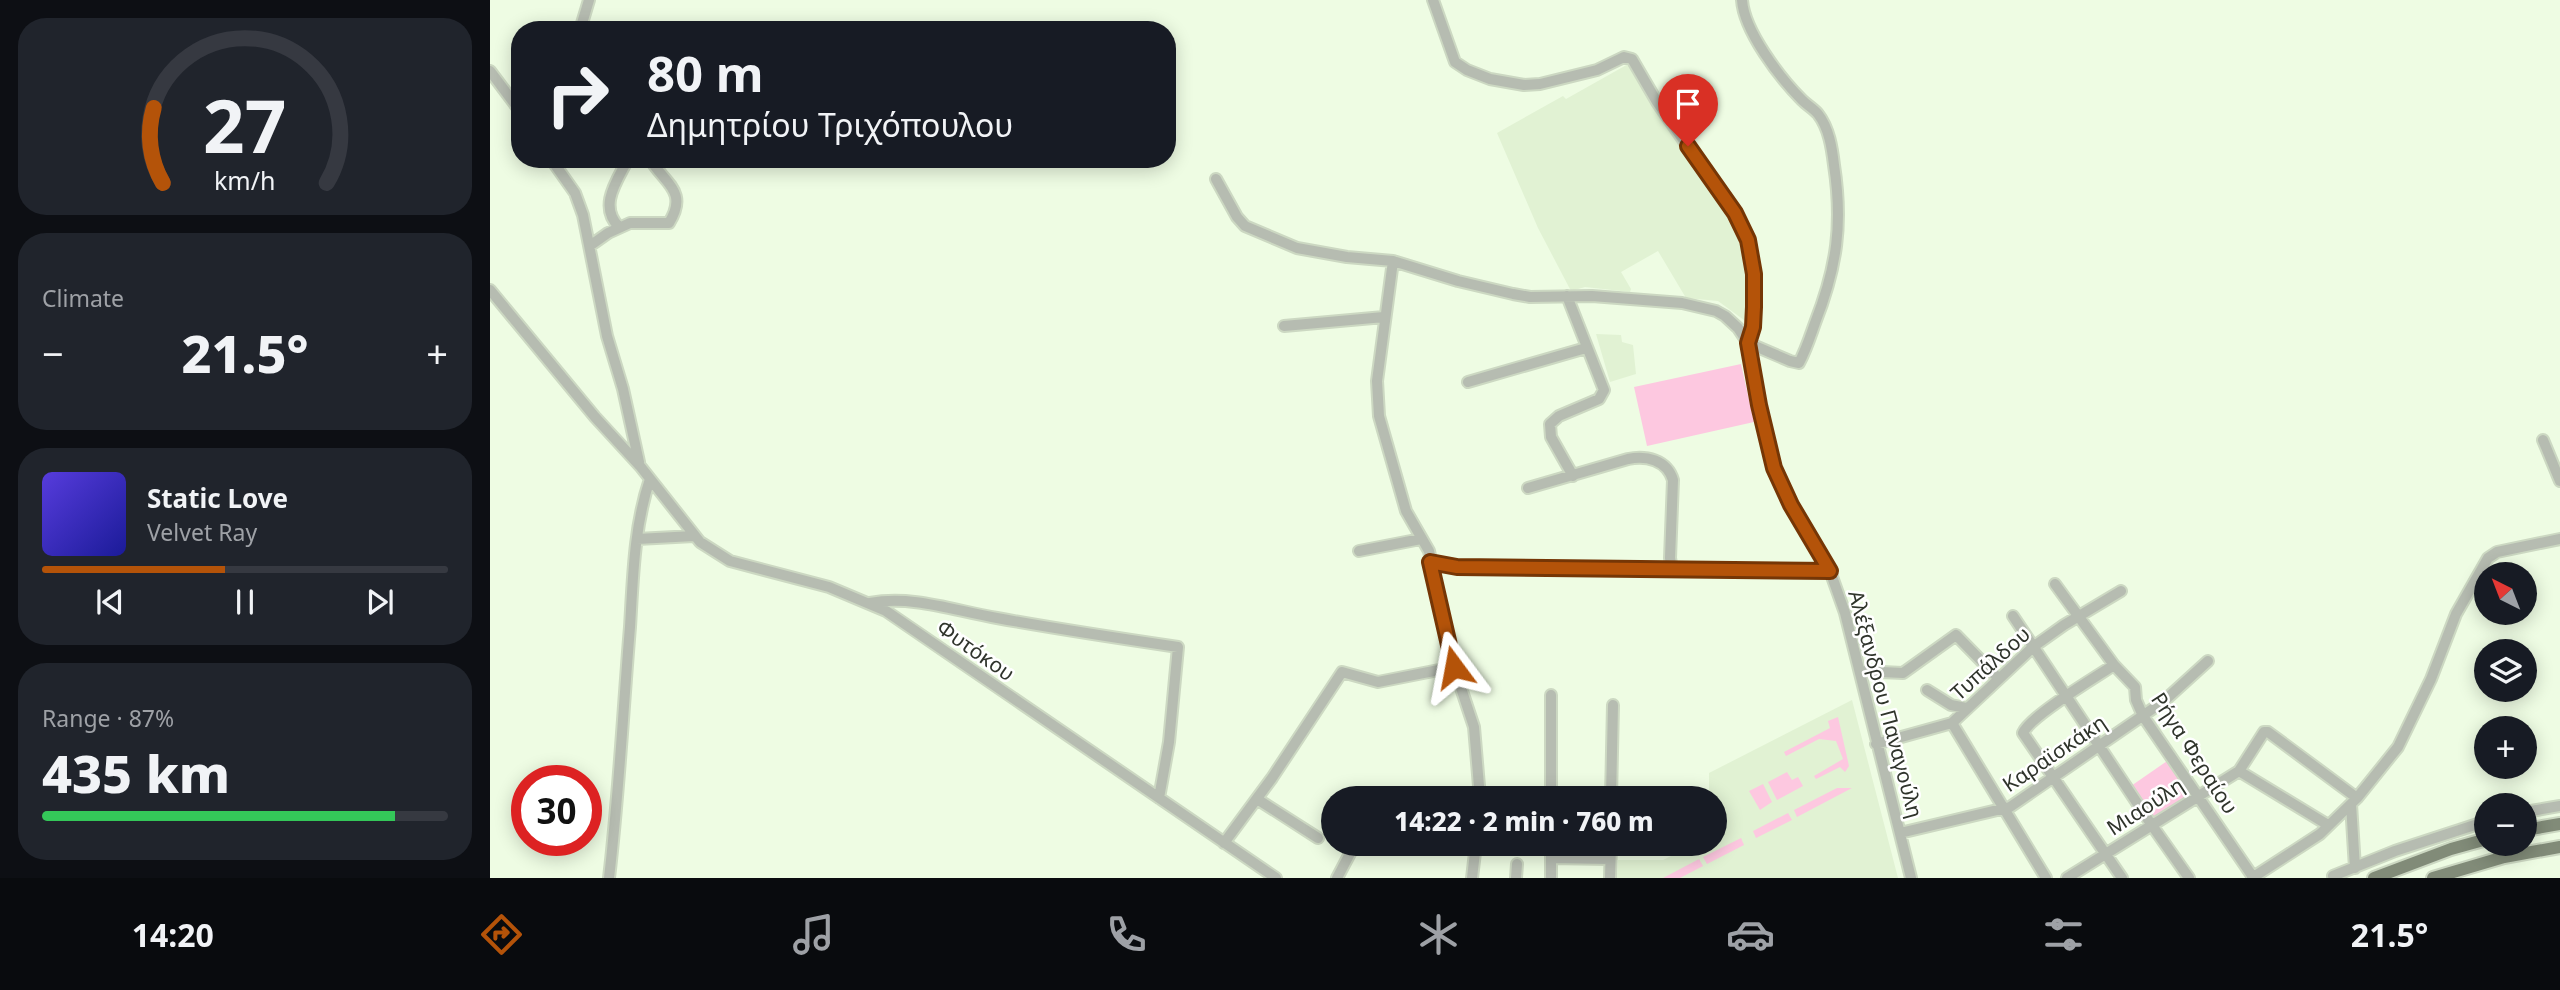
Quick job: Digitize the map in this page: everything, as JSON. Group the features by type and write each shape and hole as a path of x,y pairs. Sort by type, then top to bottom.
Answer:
{"main road":[{"path":"2537,828 2560,824"},
{"path":"2374,878 2474,843"},
{"path":"2433,878 2504,857 2560,847"}],"street":[{"path":"583,21 589,0"},
{"path":"1433,0 1455,62 1490,79 1524,85 1540,84 1597,70 1624,57 1632,59 1657,102 1742,225 1752,255 1754,274 1753,327 1748,343"},
{"path":"1216,179 1237,217 1253,231 1297,248 1393,261 1513,294 1682,303 1706,308 1731,321 1748,343 1799,363 1831,279 1840,205 1832,150 1824,123 1818,114 1801,99 1754,37 1746,20 1742,0"},
{"path":"490,71 511,99"},
{"path":"557,168 575,193 591,245 607,336 623,390 640,466"},
{"path":"619,227 610,215 609,202 624,168"},
{"path":"591,245 630,223 666,225 672,219 676,199 674,187 658,168"},
{"path":"1393,261 1377,381 1379,416 1406,511 1427,548 1454,667 1474,727 1479,786"},
{"path":"490,290 640,466"},
{"path":"1567,296 1604,393 1600,399 1557,417 1549,426 1553,440 1573,476"},
{"path":"1284,326 1384,317"},
{"name":"Αλέξανδρου Παναγούλη","path":"1748,343 1776,476 1830,571 1854,643 1876,744 1911,878"},
{"path":"1468,382 1586,348"},
{"path":"2543,440 2560,481"},
{"path":"1528,488 1628,459 1645,457 1669,471 1673,480 1670,558 1672,569"},
{"name":"Φυτόκου","path":"640,466 694,536 711,550 730,561 829,587 870,603 906,624 1273,877"},
{"path":"609,878 621,762 637,539 649,479"},
{"path":"637,539 694,536"},
{"path":"1359,551 1421,539"},
{"path":"2253,878 2304,846 2354,801 2385,765 2408,730 2431,680 2452,621 2488,558 2497,552 2560,539"},
{"path":"1430,562 1457,567 1830,571"},
{"name":"Ρήγα Φεραίου","path":"2055,584 2114,665 2135,688 2136,700 2143,716 2253,878"},
{"name":"Τυπάλδου","path":"1876,744 1952,723 2033,647 2078,616 2121,592"},
{"path":"870,603 895,599 926,603 994,618 1178,646 1169,742 1159,798"},
{"path":"2013,615 2189,878"},
{"path":"1860,671 1903,673 1956,635 1998,678"},
{"name":"Καραϊσκάκη","path":"1900,833 2005,809 2054,779 2172,695 2208,661"},
{"path":"2114,665 2027,726 2023,733 2122,878"},
{"path":"1224,842 1257,799 1342,672 1378,682 1454,667"},
{"path":"1927,690 1951,705 1966,708"},
{"path":"1551,695 1551,786"},
{"path":"1611,786 1613,705"},
{"path":"1952,723 2046,878"},
{"name":"Μιαούλη","path":"2067,878 2239,771 2262,733 2266,732 2354,801"},
{"path":"2239,771 2328,825"},
{"path":"1257,799 1318,838"},
{"path":"2354,801 2355,868"},
{"path":"2537,810 2560,806"},
{"path":"2333,876 2395,851 2474,825"},
{"path":"1337,878 1349,856"},
{"path":"1472,878 1475,856"},
{"path":"1610,856 1610,878"},
{"path":"1551,878 1551,858 1610,859"},
{"path":"1516,878 1517,864"}],"shaded area":[{"path":"1630,63 1739,225 1751,258 1748,323 1718,301 1686,298 1658,251 1621,272 1631,289 1630,292 1585,287 1571,291 1538,228 1497,133"},
{"path":"1596,334 1621,335 1622,342 1633,345 1636,374 1610,382"},
{"path":"1741,364 1754,422 1647,446 1634,387"},
{"path":"1852,700 1898,878 1617,878 1618,860 1727,856 1727,786 1709,786 1709,773"},
{"path":"1838,717 1849,766 1845,772 1840,767 1816,779 1814,776 1843,759 1836,741 1819,739 1786,756 1784,752 1830,728 1828,721"},
{"path":"2170,759 2194,794 2155,821 2131,786"},
{"path":"1787,772 1792,780 1798,777 1803,786 1777,800 1768,782"},
{"path":"1763,784 1772,802 1760,810 1749,791"},
{"path":"1837,788 1852,788 1797,817 1794,810"},
{"path":"1788,813 1792,820 1756,838 1753,831"},
{"path":"1741,838 1744,845 1727,854 1727,845"},
{"path":"1705,856 1723,856 1707,864 1703,857"},
{"path":"1699,859 1703,866 1680,878 1663,878"}],"route":[{"path":"1454,667 1430,562 1457,567 1830,571 1791,505 1774,468 1748,343 1753,327 1754,307 1754,274 1748,240 1735,213 1688,146"}]}
